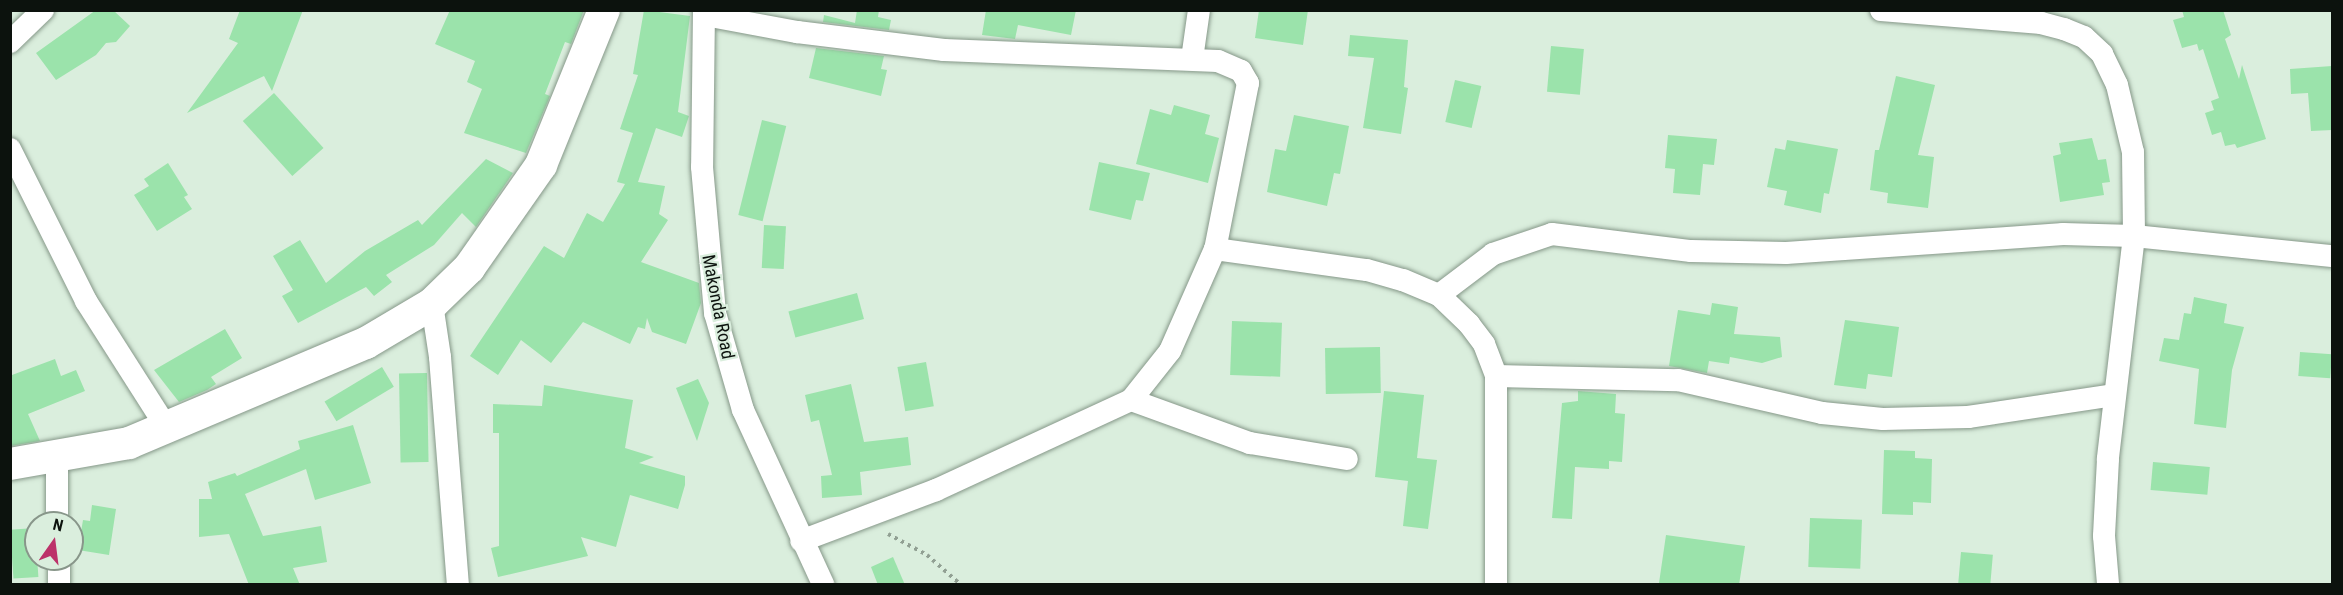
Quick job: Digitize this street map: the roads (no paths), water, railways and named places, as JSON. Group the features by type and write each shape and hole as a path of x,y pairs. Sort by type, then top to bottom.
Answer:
{"street":[{"path":"10,42 44,10"},
{"path":"10,464 57,459 129,443 165,425 366,343 432,304 470,268 541,165 604,10"},
{"path":"1192,59 1199,10"},
{"path":"1881,10 1996,15 2064,29 2084,37 2102,54 2117,85 2133,152 2134,236 2130,296 2113,395 2104,536 2108,585"},
{"path":"704,13 798,32 944,50 1192,59 1231,65 1241,71 1248,83 1215,249 1170,351 1131,400 936,490 801,541"},
{"name":"Makonda Road","path":"704,13 701,156 705,235 715,313 743,410 823,585"},
{"path":"10,149 86,301 165,425"},
{"path":"1439,295 1493,254 1552,234 1691,251 1786,253 2063,234 2134,236 2332,256"},
{"path":"1215,249 1367,270 1439,295 1484,344 1496,376 1496,585"},
{"path":"432,304 440,357 458,585"},
{"path":"1496,376 1678,380 1822,413 1883,419 1968,417 2113,395"},
{"path":"1131,400 1250,442 1347,459"},
{"path":"57,459 57,511"}]}
